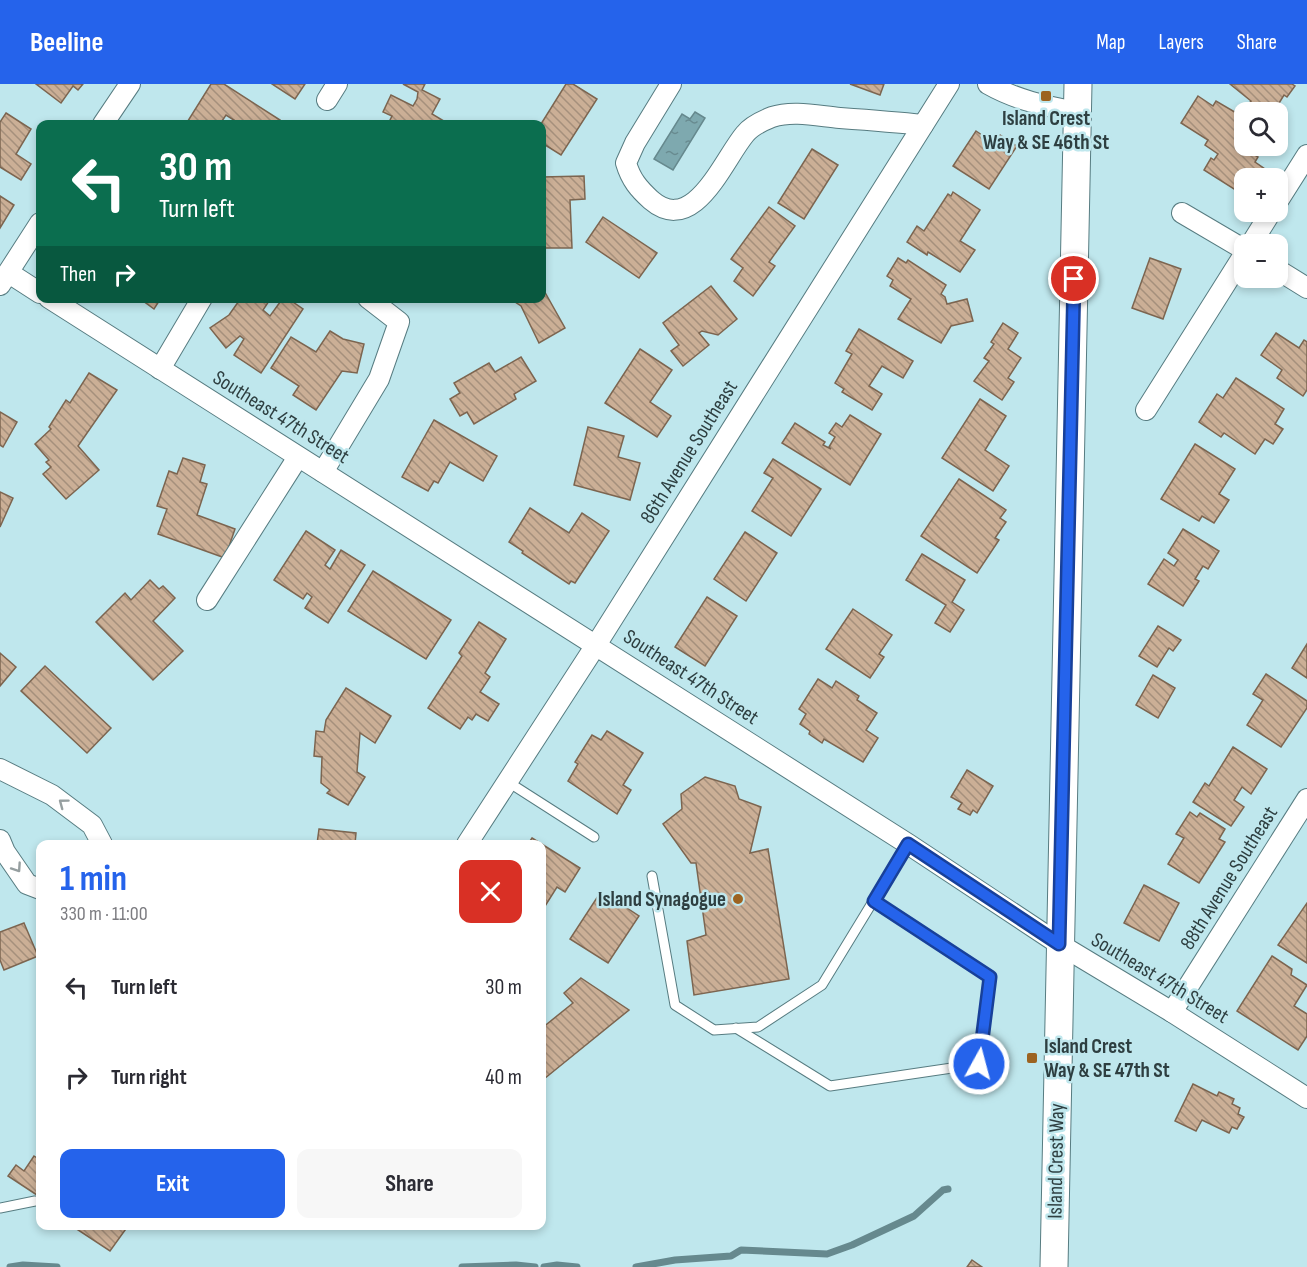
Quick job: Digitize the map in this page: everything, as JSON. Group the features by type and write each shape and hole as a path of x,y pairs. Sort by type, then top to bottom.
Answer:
{"main road":[{"name":"Island Crest Way","path":"1054,1267 1078,84"}],"street":[{"path":"107,120 130,84"},
{"path":"671,84 635,143 626,163 630,176 638,189 656,204 670,211 686,208 699,200 746,132 774,116 797,114 923,125"},
{"name":"86th Avenue Southeast","path":"470,840 596,645 949,84"},
{"path":"988,84 1034,104 1077,112"},
{"path":"1288,185 1307,155"},
{"path":"1182,213 1234,245"},
{"path":"36,229 4,279 36,291"},
{"path":"1146,410 1234,270"},
{"path":"1288,276 1307,288"},
{"name":"Southeast 47th Street","path":"57,303 908,844 1059,944 1172,1012 1307,1098"},
{"path":"160,369 199,303"},
{"path":"323,472 379,379 399,322 374,303"},
{"path":"207,600 298,457"},
{"path":"0,769 52,795 92,825 100,840"},
{"name":"88th Avenue Southeast","path":"1172,1012 1307,799"},
{"path":"0,840 5,852 27,884 36,887"}],"lane":[{"path":"508,782 594,837"},
{"path":"652,876 675,1005 714,1030 758,1027 822,985 908,844"},
{"path":"736,1028 830,1086 979,1064 990,977 874,901"},
{"path":"0,1208 35,1201"}],"water":[{"path":"695,112 705,118 673,170 654,159 682,114 690,119"}],"building":[{"path":"36,84 83,84 78,90 73,86 61,103"},
{"path":"211,84 224,84 280,120 234,120 226,115 223,120 188,120"},
{"path":"272,84 305,84 295,99"},
{"path":"403,84 425,84 422,90 440,99 432,114 442,120 390,120 392,116 383,112 391,95 413,106 418,92"},
{"path":"566,84 573,84 597,99 561,155 546,146 546,120 544,120"},
{"path":"850,84 884,84 880,95"},
{"path":"1230,84 1292,84 1295,86 1287,97 1284,95 1280,102 1251,101"},
{"path":"1198,96 1213,106 1216,101 1234,112 1234,156 1256,156 1255,162 1264,168 1234,168 1234,189 1204,170 1211,158 1214,160 1218,154 1205,145 1208,140 1181,123"},
{"path":"6,113 31,129 16,154 31,164 21,180 0,167 0,122"},
{"path":"976,131 994,143 1000,135 1017,146 989,189 953,166"},
{"path":"812,149 838,165 804,219 778,203"},
{"path":"584,176 585,199 570,200 572,248 546,248 546,177"},
{"path":"953,192 980,210 960,241 975,250 960,272 907,242 917,226 924,231 948,194 951,196"},
{"path":"0,196 14,205 0,228"},
{"path":"769,207 795,226 769,262 775,266 753,296 734,281 743,268 731,259"},
{"path":"603,217 657,253 639,278 586,242"},
{"path":"898,258 906,263 908,260 946,285 941,294 945,297 947,304 967,299 973,321 951,326 941,343 898,319 911,299 890,286 893,280 887,276"},
{"path":"1150,258 1181,269 1163,319 1132,308"},
{"path":"711,286 737,319 718,335 702,331 699,333 709,345 683,366 671,351 679,345 663,323"},
{"path":"546,294 565,328 539,343 521,306 516,303 546,303"},
{"path":"146,303 158,303 154,309"},
{"path":"237,303 268,303 263,310 270,316 279,303 294,303 303,309 261,373 234,355 244,339 240,336 226,348 210,328 229,315"},
{"path":"1003,323 1018,333 1008,349 1021,358 1008,378 1014,382 1002,400 974,381 989,361 984,358 994,344 991,342"},
{"path":"859,329 913,361 903,378 882,366 869,386 882,394 872,410 842,392 844,389 835,383 852,354 846,351"},
{"path":"330,331 343,339 364,344 357,373 342,371 316,410 293,395 299,386 271,368 291,337 316,352"},
{"path":"1276,333 1299,348 1304,340 1307,342 1307,390 1303,396 1277,378 1282,370 1261,355"},
{"path":"640,349 672,370 650,402 671,416 657,437 605,403"},
{"path":"521,357 536,381 514,394 516,399 474,424 467,412 460,416 450,399 460,393 454,383 489,363 495,372"},
{"path":"89,373 117,390 78,446 99,470 66,499 43,474 51,467 46,462 49,460 35,444 51,429 49,427 66,400 70,403"},
{"path":"1236,378 1284,409 1275,424 1283,429 1273,444 1265,439 1255,454 1224,433 1221,437 1199,422 1217,394 1223,398"},
{"path":"980,399 1006,416 985,450 1009,466 993,491 942,458"},
{"path":"0,412 17,422 3,447 0,445"},
{"path":"850,415 881,434 850,485 782,443 795,423 825,442 823,445 831,449 829,447 835,437 829,433 836,423 842,427"},
{"path":"434,420 497,456 483,481 450,462 438,483 434,481 428,491 402,477"},
{"path":"588,427 624,436 618,457 640,463 630,500 574,485"},
{"path":"1195,444 1235,469 1219,494 1229,500 1214,523 1202,516 1199,521 1161,499"},
{"path":"183,458 205,465 200,482 207,484 197,515 235,529 225,558 158,534 167,509 157,506 169,471 177,474"},
{"path":"773,459 821,489 791,536 752,511 773,478 764,473"},
{"path":"959,479 1006,510 1000,518 1006,522 995,538 999,540 977,573 921,536"},
{"path":"0,492 13,498 0,527"},
{"path":"530,508 569,533 582,513 609,531 575,583 571,581 569,584 509,542"},
{"path":"1183,529 1219,551 1208,569 1203,566 1195,579 1199,581 1183,606 1148,584 1164,559 1174,566 1178,560 1168,553"},
{"path":"306,531 335,550 325,565 330,569 341,550 365,565 328,623 305,608 312,597 307,593 303,599 274,580"},
{"path":"745,532 777,553 746,601 714,579"},
{"path":"922,554 965,580 952,602 964,610 950,632 935,623 946,605 906,580"},
{"path":"373,571 451,620 426,659 348,611"},
{"path":"150,580 159,589 163,586 175,598 153,621 183,651 153,680 96,622 125,593 131,600"},
{"path":"707,597 737,616 705,666 675,647"},
{"path":"853,609 892,635 879,654 884,657 870,678 826,649"},
{"path":"479,622 506,639 485,673 490,677 480,692 499,704 488,721 476,714 472,720 468,717 460,729 428,708 462,656 459,653"},
{"path":"1158,626 1181,640 1173,651 1169,648 1157,667 1139,656"},
{"path":"1307,644 1307,678 1292,668"},
{"path":"0,653 16,667 0,686"},
{"path":"45,666 111,728 87,753 21,691"},
{"path":"1266,674 1307,701 1307,708 1281,747 1247,725 1263,700 1253,694"},
{"path":"1153,675 1175,688 1158,718 1136,705"},
{"path":"818,679 832,688 836,681 859,696 857,700 877,713 866,730 878,738 863,762 824,739 822,743 800,724 806,714 799,709"},
{"path":"346,688 391,716 375,743 360,733 357,772 365,777 348,805 327,793 330,790 321,783 322,757 314,756 316,731 324,732 326,720"},
{"path":"607,731 643,753 623,785 631,790 617,814 568,781 578,764 575,762 592,735 601,740"},
{"path":"1233,747 1267,769 1251,794 1242,787 1234,800 1244,807 1231,826 1193,802 1205,783 1209,786"},
{"path":"967,770 993,786 977,813 973,810 970,815 958,809 962,803 951,797"},
{"name":"Island Synagogue","path":"705,777 735,786 739,799 761,807 750,853 768,849 789,979 694,995 687,941 706,935 696,863 691,863 663,824 682,809 681,794"},
{"path":"1190,812 1197,817 1200,813 1225,829 1219,839 1225,842 1199,883 1168,864 1184,838 1176,834"},
{"path":"319,829 356,833 355,840 318,840"},
{"path":"546,847 580,868 565,892 557,887 546,905"},
{"path":"1144,885 1179,903 1159,941 1124,923"},
{"path":"600,893 619,905 622,901 628,905 627,908 639,916 608,963 570,939"},
{"path":"1307,903 1307,963 1278,945"},
{"path":"24,923 36,951 36,957 4,970 0,960 0,932"},
{"path":"1272,956 1292,969 1291,975 1307,985 1294,1006 1307,1014 1307,1036 1298,1050 1237,1011"},
{"path":"581,978 629,1010 546,1077 546,1025 573,1003 564,993"},
{"path":"1193,1084 1217,1096 1219,1092 1234,1099 1232,1104 1240,1108 1238,1114 1244,1117 1237,1129 1232,1127 1229,1133 1202,1120 1196,1131 1175,1121"},
{"path":"34,1156 36,1157 36,1194 8,1176 16,1165 24,1171"},
{"path":"78,1230 125,1230 110,1251"},
{"path":"972,1260 982,1267 967,1267"}],"waterway":[{"path":"636,1267 675,1260 731,1256 741,1250 827,1254 914,1216 943,1190 948,1189"},
{"path":"10,1267 23,1265 57,1267"},
{"path":"462,1267 516,1265 535,1267"},
{"path":"544,1267 557,1265 577,1267"}],"place":[{"name":"Island Crest Way & SE 46th St","path":"1046,96"},
{"name":"Island Synagogue","path":"738,899"},
{"name":"Island Crest Way & SE 47th St","path":"1032,1058"}],"route":[{"path":"979,1064 990,977 874,901 908,844 1059,944 1074,279"}]}
